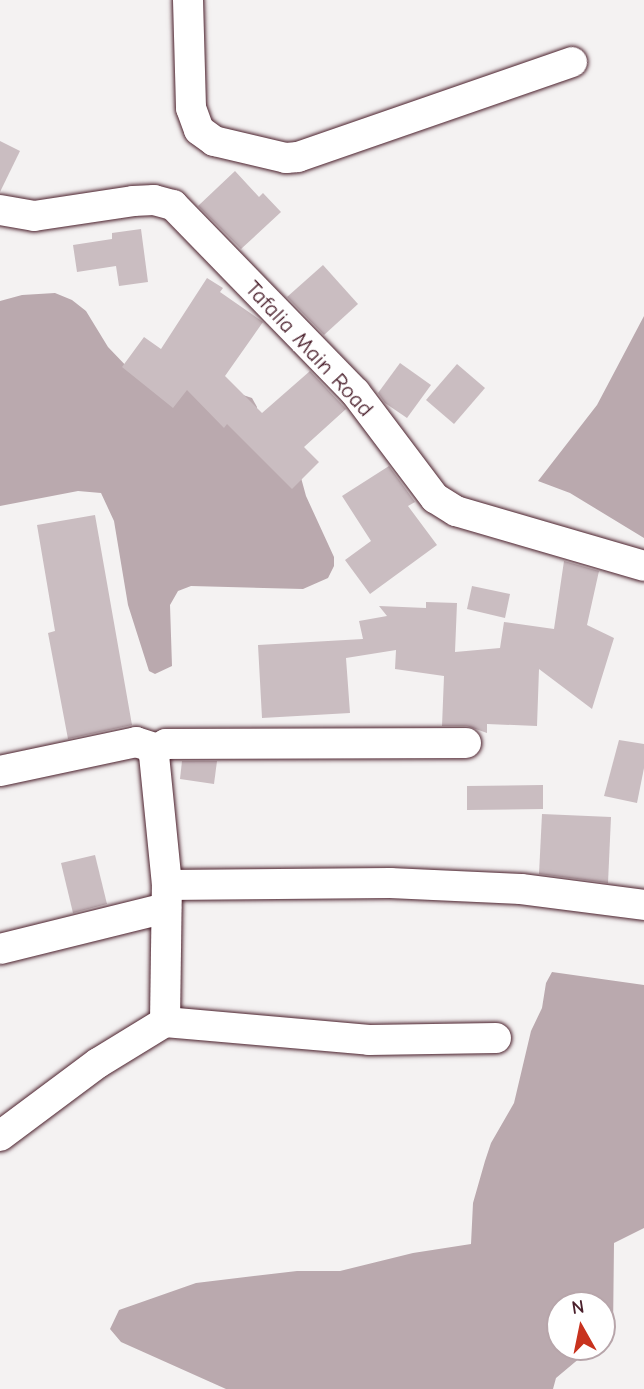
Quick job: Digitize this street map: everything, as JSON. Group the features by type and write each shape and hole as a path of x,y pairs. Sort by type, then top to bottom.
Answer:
{"street":[{"path":"188,0 191,108 199,130 214,141 286,158 298,157 572,62"},
{"name":"Tafalia Main Road","path":"0,210 34,216 133,201 154,200 173,205 355,392 435,498 456,511 644,566"},
{"path":"0,771 136,742 157,749"},
{"path":"165,1022 166,897 154,755 157,749 166,744 466,743"},
{"path":"0,949 166,897 403,883 521,889 644,905"},
{"path":"0,1136 97,1063 165,1022 369,1040 496,1038"}],"shaded area":[{"path":"55,293 72,300 86,311 108,347 131,371 252,398 257,407 255,421 300,474 306,496 334,557 334,566 328,578 303,589 191,586 178,591 170,605 172,666 155,674 149,671 128,605 114,521 101,493 78,491 0,506 0,301 22,295"},
{"path":"644,316 644,538 570,493 538,481 597,405"},
{"path":"552,972 644,985 644,1228 614,1243 613,1291 546,1291 546,1361 576,1361 556,1378 553,1389 226,1389 121,1342 110,1329 119,1310 196,1283 297,1271 340,1271 413,1253 471,1244 473,1203 485,1161 491,1143 514,1103 531,1031 542,1008 546,983"}],"building":[{"path":"0,141 20,151 0,192"},
{"path":"235,171 259,197 263,193 281,212 241,249 198,206"},
{"path":"141,229 148,282 119,286 116,266 77,272 73,245 112,239 112,233"},
{"path":"323,265 358,304 324,335 287,297"},
{"path":"207,278 223,288 220,292 263,322 225,376 262,413 310,371 346,409 304,447 319,462 292,489 227,424 224,428 187,390 173,408 122,367 144,337 161,349"},
{"path":"400,363 431,385 407,418 385,403 378,393"},
{"path":"457,364 485,388 454,424 426,400"},
{"path":"389,466 415,502 408,506 437,545 370,594 345,560 371,541 342,496"},
{"path":"95,515 132,725 68,739 48,633 55,631 37,525"},
{"path":"564,561 599,571 587,625 614,638 592,709 539,669 537,726 487,724 487,733 467,726 442,726 444,676 395,669 396,650 346,658 350,713 262,718 258,645 363,639 359,621 387,616 379,606 426,608 426,602 457,603 455,652 500,648 504,622 554,629"},
{"path":"472,586 510,594 505,618 467,609"},
{"path":"619,740 644,744 644,768 637,803 604,796"},
{"path":"182,761 217,761 214,784 180,779"},
{"path":"543,785 543,809 467,810 467,786"},
{"path":"542,814 611,817 608,883 539,874"},
{"path":"95,855 107,904 73,913 61,863"}]}
